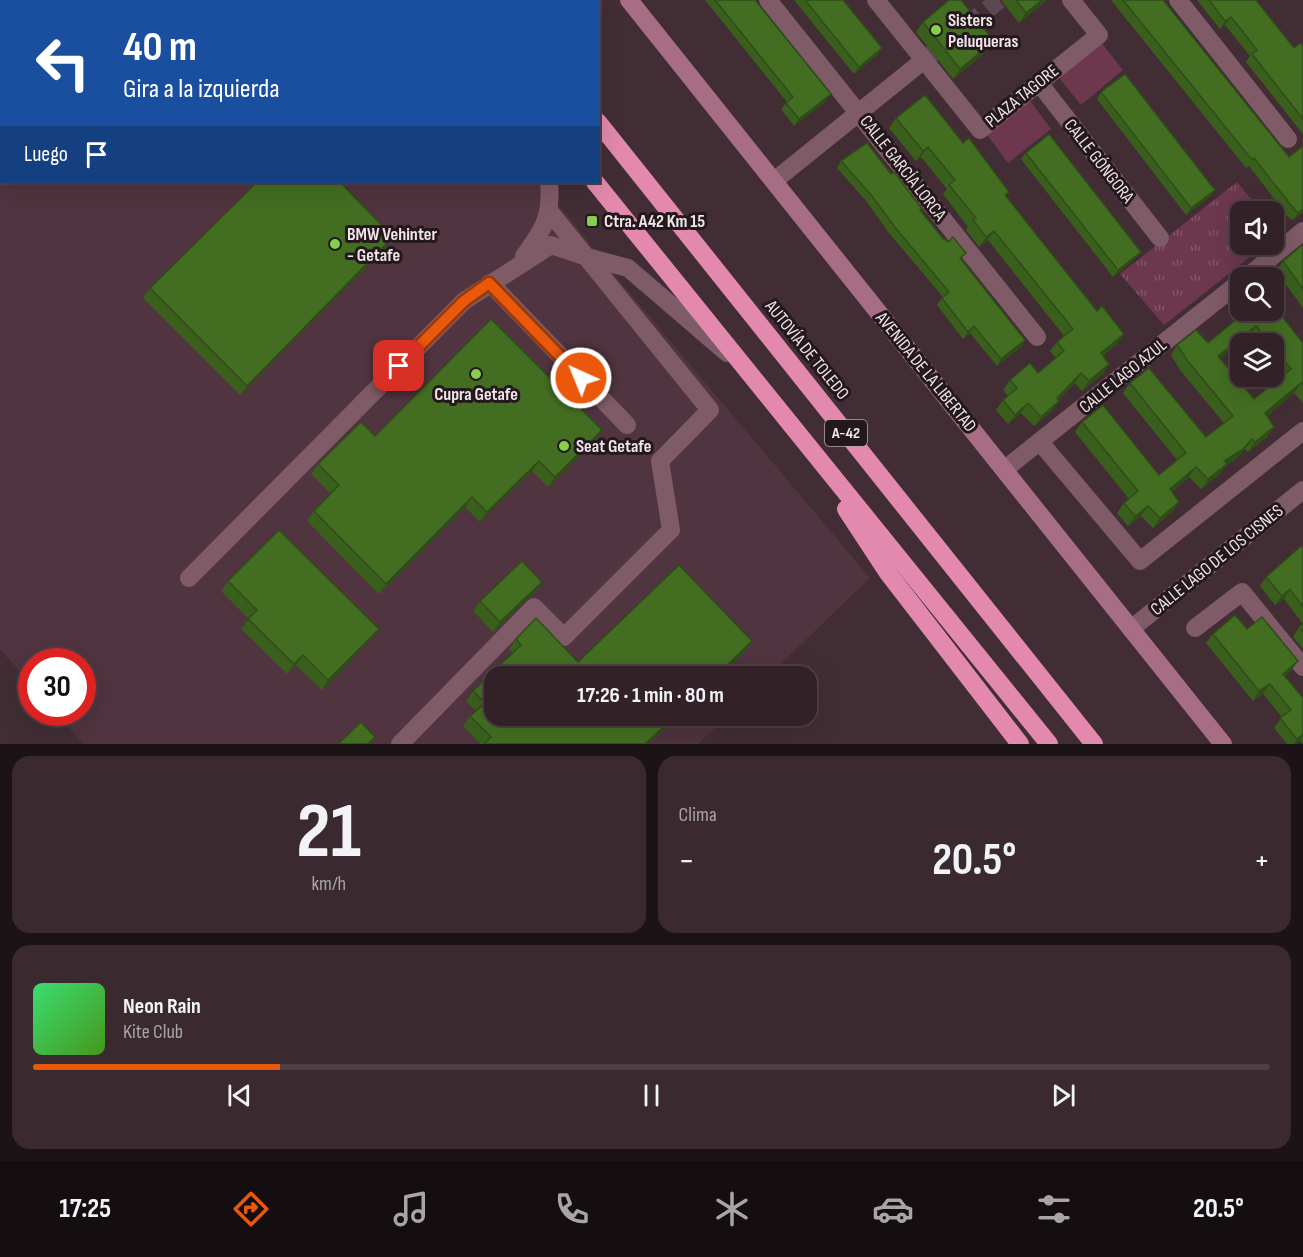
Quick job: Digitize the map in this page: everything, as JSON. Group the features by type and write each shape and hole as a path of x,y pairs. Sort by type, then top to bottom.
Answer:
{"highway":[{"name":"AUTOVÍA DE TOLEDO","path":"600,125 1094,744"},
{"name":"A-42","path":"597,183 1049,744"},
{"path":"792,427 888,573 1020,744"}],"street":[{"name":"AVENIDA DE LA LIBERTAD","path":"629,0 1223,744"},
{"name":"CALLE GARCÍA LORCA","path":"768,0 1037,337"},
{"name":"PLAZA TAGORE","path":"876,0 980,130 1099,35 1071,0"},
{"path":"1178,0 1288,139"},
{"path":"774,181 924,60"},
{"name":"CALLE GÓNGORA","path":"1039,83 1160,238"},
{"path":"517,265 541,234 549,211 549,183"},
{"path":"400,744 534,607 564,637 671,530 660,461 710,410 549,211"},
{"path":"1259,267 1303,231"},
{"path":"189,578 464,301 551,244 628,268 749,372"},
{"path":"489,283 627,425"},
{"name":"CALLE LAGO AZUL","path":"1005,470 1230,290"},
{"path":"1040,442 1140,561 1303,431"},
{"name":"CALLE LAGO DE LOS CISNES","path":"1131,629 1303,490"},
{"path":"1195,628 1242,592 1303,667"}],"shaded area":[{"path":"3,183 541,183 624,286 870,578 778,666 484,666 484,726 717,726 698,744 83,744 67,726 96,726 96,648 18,648 18,670 0,649 0,185"}],"green space":[{"path":"1099,40 1123,70 1081,105 1057,75"},
{"path":"1028,98 1051,129 1008,163 985,132"},
{"path":"1237,182 1253,201 1230,201 1230,255 1252,255 1237,267 1230,267 1230,273 1164,325 1120,274"}],"building":[{"path":"715,0 755,0 831,94 799,119 786,103 793,97"},
{"path":"805,0 843,0 882,48 859,67"},
{"path":"949,0 961,0 994,41 960,69 923,22"},
{"path":"1016,0 1042,0 1026,13"},
{"path":"1123,0 1163,0 1289,157 1303,146 1303,209 1298,213 1294,209"},
{"path":"1209,0 1256,0 1294,48 1300,43 1303,46 1303,119 1252,54 1257,50 1244,33 1231,17 1225,21"},
{"path":"1125,74 1215,190 1191,208 1101,92"},
{"path":"925,95 963,143 969,138 1009,192 1005,195 1097,311 1102,306 1124,334 1101,353 1109,364 1089,381 1081,373 1057,398 1059,401 1041,417 1028,403 1015,415 1003,400 1017,388 1010,380 1030,363 1038,373 1064,351 1057,342 1073,329 994,231 986,237 973,220 976,218 949,185 955,180 928,147 923,151 896,118"},
{"path":"1049,134 1141,252 1118,270 1026,153"},
{"path":"867,143 891,174 894,172 944,240 948,242 953,237 966,253 960,258 1025,340 1001,359 974,326 968,332 942,298 949,292 841,161"},
{"path":"256,183 341,183 393,237 247,386 150,288"},
{"path":"1302,245 1303,247 1303,289 1283,261"},
{"path":"491,319 602,430 555,477 539,461 487,512 472,497 386,584 314,511 339,485 318,464 361,422 375,436"},
{"path":"1284,319 1303,343 1303,385 1301,383 1265,413 1274,427 1255,442 1252,439 1243,449 1224,461 1227,464 1208,479 1196,467 1170,489 1179,502 1160,518 1148,506 1135,516 1124,503 1138,491 1082,422 1103,405 1159,475 1186,453 1130,383 1149,368 1206,437 1233,416 1177,345 1196,330 1208,343 1234,321 1284,321"},
{"path":"279,530 379,629 328,680 303,655 294,664 248,619 257,610 228,581"},
{"path":"1301,546 1303,548 1303,607 1290,589 1282,596 1266,577"},
{"path":"522,561 542,582 500,622 480,601"},
{"path":"679,565 752,641 726,666 499,666 521,645 516,639 536,618 578,662"},
{"path":"1235,615 1247,629 1262,617 1298,661 1283,674 1303,698 1303,734 1297,739 1280,718 1291,710 1270,684 1259,691 1213,634"},
{"path":"484,680 484,702 473,691"},
{"path":"484,704 484,726 664,726 645,744 484,744 491,737 470,716"},
{"path":"361,722 375,737 368,744 338,744"}],"tunnel":[{"path":"924,60 999,0"}],"place":[{"name":"Sisters Peluqueras","path":"936,30"},
{"name":"Ctra. A42 Km 15","path":"592,221"},
{"name":"BMW Vehinter - Getafe","path":"335,244"},
{"name":"Cupra Getafe","path":"476,374"},
{"name":"Seat Getafe","path":"564,446"}],"route":[{"path":"399,366 464,301 489,283 581,378"}]}
